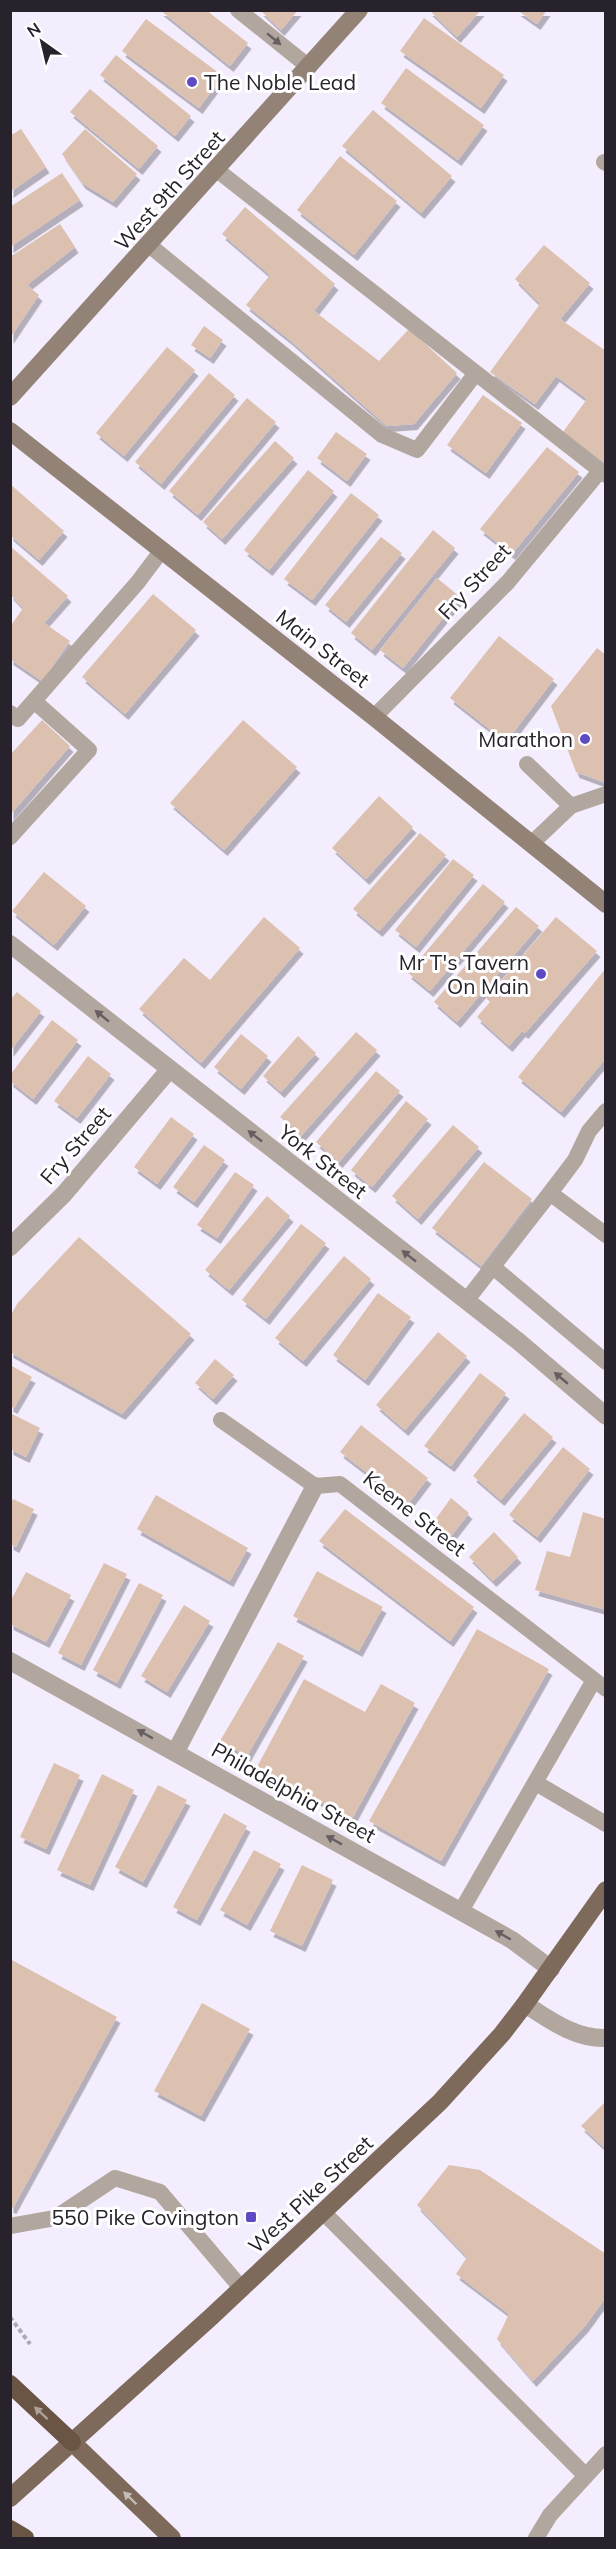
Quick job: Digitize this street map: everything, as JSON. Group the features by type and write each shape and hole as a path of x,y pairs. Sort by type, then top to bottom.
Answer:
{"highway":[{"path":"10,2384 72,2442"},
{"path":"10,2529 25,2538"}],"main road":[{"name":"West 9th Street","path":"10,397 217,170 358,10"},
{"name":"Main Street","path":"10,431 374,717 606,904"},
{"name":"West Pike Street","path":"10,2498 242,2289 440,2102 525,2004 606,1890"},
{"path":"72,2442 172,2538"}],"street":[{"name":"York Street","path":"10,944 518,1341 606,1416"},
{"name":"Fry Street","path":"10,1247 64,1194 169,1070"},
{"path":"176,1751 315,1486"},
{"name":"Philadelphia Street","path":"10,1661 176,1751 512,1940 551,1969"},
{"path":"525,2004 559,2027 592,2038 606,2038"}],"lane":[{"path":"238,10 309,67"},
{"path":"217,170 603,473"},
{"path":"149,245 382,435 417,450 476,373"},
{"name":"Fry Street","path":"374,717 508,582 603,473"},
{"path":"10,713 18,719 138,582 162,550"},
{"path":"10,837 89,750 34,701"},
{"path":"527,764 571,806"},
{"path":"531,844 571,806 605,795"},
{"path":"466,1301 575,1160 589,1131 606,1111"},
{"path":"550,1193 606,1235"},
{"path":"493,1267 606,1362"},
{"path":"221,1420 315,1486"},
{"name":"Keene Street","path":"315,1486 340,1484 600,1685"},
{"path":"461,1911 536,1783 600,1685"},
{"path":"536,1783 606,1824"},
{"path":"10,2226 55,2218 115,2178 160,2192 242,2289"},
{"path":"323,2212 586,2476"},
{"path":"536,2538 550,2515 606,2454"}],"path":[{"path":"10,2317 30,2344"}],"building":[{"path":"160,10 206,10 248,43 230,66"},
{"path":"260,10 298,10 281,30"},
{"path":"429,10 481,10 457,37"},
{"path":"517,10 547,10 537,24"},
{"path":"424,18 504,75 481,108 400,51"},
{"path":"146,19 223,76 199,108 122,51"},
{"path":"116,55 191,116 175,136 100,75"},
{"path":"406,68 484,125 458,160 381,103"},
{"path":"90,89 158,146 139,169 70,112"},
{"path":"373,110 452,176 421,213 342,146"},
{"path":"21,129 46,167 10,192 10,136"},
{"path":"85,129 137,174 113,202 82,183 62,154"},
{"path":"340,156 397,201 354,255 297,210"},
{"path":"62,173 80,200 10,247 10,207"},
{"path":"245,207 335,284 314,311 379,361 409,329 457,373 414,424 387,426 290,340 246,305 270,275 222,234"},
{"path":"60,224 75,247 27,285 39,295 10,338 10,257"},
{"path":"544,245 590,283 560,319 606,351 606,464 563,432 587,399 556,376 535,404 490,372 540,304 515,279"},
{"path":"204,326 223,340 210,358 191,345"},
{"path":"167,347 195,370 124,456 96,433"},
{"path":"209,373 235,395 161,484 135,462"},
{"path":"483,395 522,423 486,473 447,445"},
{"path":"247,398 276,422 198,515 169,491"},
{"path":"336,432 367,454 347,481 317,458"},
{"path":"275,441 294,458 222,539 203,522"},
{"path":"547,447 579,472 512,554 480,529"},
{"path":"308,470 334,491 269,570 244,550"},
{"path":"10,484 64,531 39,560 10,535"},
{"path":"351,493 379,515 312,600 284,579"},
{"path":"433,530 455,548 372,650 351,633"},
{"path":"381,537 402,553 346,622 325,605"},
{"path":"10,546 68,596 44,623 70,641 42,681 10,659 10,627 23,608 10,594"},
{"path":"437,578 460,597 403,668 380,650"},
{"path":"153,594 196,630 125,714 82,677"},
{"path":"499,636 554,679 506,742 450,698"},
{"name":"Marathon","path":"597,648 606,655 606,783 576,772 551,706"},
{"path":"42,720 70,746 10,815 10,755"},
{"path":"243,720 297,767 224,850 170,803"},
{"path":"379,796 413,827 366,879 332,848"},
{"path":"420,833 446,855 379,931 353,909"},
{"path":"453,859 474,875 416,947 395,930"},
{"path":"44,872 86,906 54,945 12,911"},
{"path":"483,884 505,902 430,991 408,973"},
{"path":"516,907 539,926 457,1022 434,1002"},
{"path":"264,917 300,948 201,1063 139,1009 184,958 210,980"},
{"name":"Mr T's Tavern On Main","path":"556,917 597,951 525,1033 522,1031 509,1046 477,1017 490,1002 486,998"},
{"path":"606,968 606,1058 561,1112 518,1077"},
{"path":"17,992 41,1011 10,1051 10,1000"},
{"path":"52,1020 78,1040 33,1099 10,1081 10,1075"},
{"path":"356,1032 377,1050 301,1136 280,1117"},
{"path":"241,1034 268,1056 241,1089 214,1067"},
{"path":"298,1036 316,1053 281,1092 263,1076"},
{"path":"88,1056 111,1074 77,1118 54,1101"},
{"path":"376,1071 400,1091 339,1162 316,1142"},
{"path":"406,1101 428,1119 372,1187 351,1170"},
{"path":"171,1117 194,1134 157,1184 134,1167"},
{"path":"453,1125 479,1147 418,1219 392,1196"},
{"path":"204,1145 225,1160 194,1202 173,1187"},
{"path":"484,1162 532,1199 481,1266 432,1228"},
{"path":"235,1172 254,1185 217,1238 197,1225"},
{"path":"267,1196 290,1216 229,1290 205,1270"},
{"path":"301,1224 326,1243 266,1319 242,1300"},
{"path":"79,1237 191,1334 122,1414 10,1352 10,1317 17,1304"},
{"path":"344,1256 371,1279 303,1361 275,1338"},
{"path":"378,1293 411,1317 365,1380 333,1355"},
{"path":"438,1332 467,1356 405,1430 376,1405"},
{"path":"215,1359 234,1375 213,1399 195,1383"},
{"path":"10,1365 32,1377 14,1408 10,1406"},
{"path":"480,1373 506,1393 451,1466 424,1446"},
{"path":"10,1413 40,1428 26,1457 10,1449"},
{"path":"524,1413 553,1437 501,1500 473,1476"},
{"path":"361,1425 428,1478 408,1504 340,1452"},
{"path":"563,1447 590,1469 537,1537 509,1515"},
{"path":"156,1495 248,1548 230,1581 137,1529"},
{"path":"451,1498 469,1513 448,1540 430,1527"},
{"path":"13,1499 34,1509 16,1547 10,1544 10,1505"},
{"path":"345,1509 474,1607 450,1641 319,1541"},
{"path":"583,1512 606,1519 606,1610 535,1590 547,1551 570,1557"},
{"path":"494,1532 518,1557 493,1581 469,1557"},
{"path":"104,1563 127,1574 81,1665 58,1653"},
{"path":"317,1571 383,1607 359,1651 293,1616"},
{"path":"26,1572 71,1595 46,1642 10,1624 10,1602"},
{"path":"139,1583 163,1595 117,1683 93,1670"},
{"path":"184,1605 210,1621 167,1692 141,1676"},
{"path":"477,1629 549,1669 441,1861 369,1821"},
{"path":"278,1642 304,1656 247,1756 220,1741"},
{"path":"304,1679 365,1712 381,1684 415,1703 352,1819 257,1767"},
{"path":"54,1763 80,1775 46,1849 20,1837"},
{"path":"102,1774 134,1790 90,1885 57,1870"},
{"path":"158,1785 187,1800 143,1882 115,1867"},
{"path":"224,1813 247,1826 197,1920 173,1907"},
{"path":"254,1850 281,1864 247,1925 220,1910"},
{"path":"302,1865 333,1880 302,1946 270,1931"},
{"path":"10,1959 117,2017 13,2208 10,2207"},
{"path":"202,2003 250,2029 201,2116 154,2091"},
{"path":"606,2101 606,2149 581,2126"},
{"path":"449,2165 480,2170 606,2254 606,2297 585,2326 533,2381 497,2339 509,2314 456,2274 467,2257 417,2205"}],"place":[{"name":"The Noble Lead","path":"192,82"},
{"name":"Marathon","path":"585,739"},
{"name":"Mr T's Tavern On Main","path":"541,974"},
{"name":"550 Pike Covington","path":"251,2217"}]}
